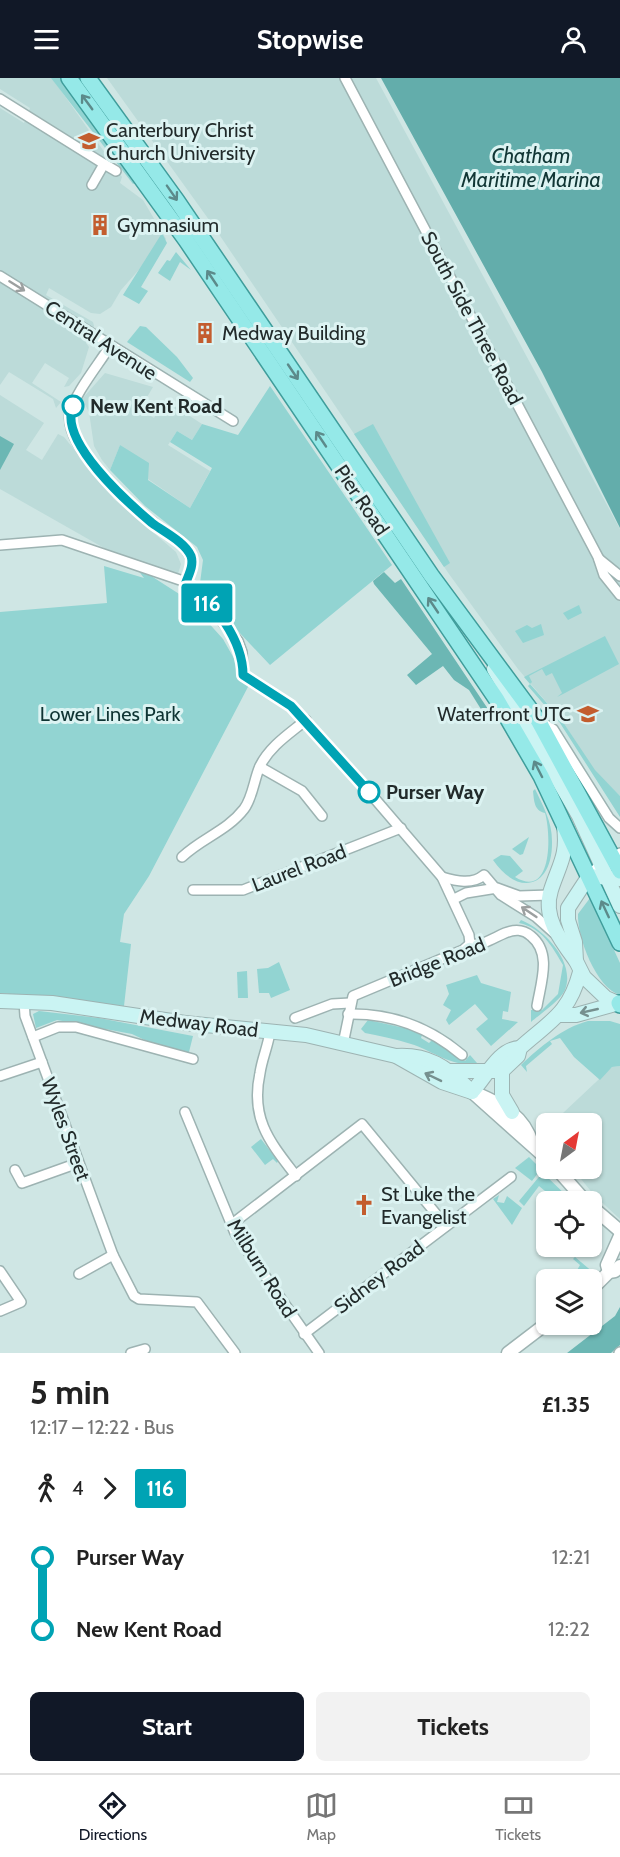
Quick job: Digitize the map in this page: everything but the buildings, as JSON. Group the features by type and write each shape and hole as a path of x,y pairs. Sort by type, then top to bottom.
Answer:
{"main road":[{"name":"Pier Road","path":"69,78 186,240 497,700 530,755 620,943"},
{"name":"Pier Road","path":"88,78 177,201 473,633 538,720 615,866"},
{"path":"473,633 615,866 620,906"},
{"path":"563,822 566,842 564,858 550,895 550,918 559,938 578,967 606,998 620,1004"},
{"path":"512,1112 502,1095 494,1063 511,1048 520,1048 560,1016 573,997 578,967 575,942 568,920 568,908 589,876 615,866"},
{"name":"Medway Road","path":"0,1001 24,1001 306,1035 396,1056 415,1055 450,1071 472,1092"},
{"path":"560,1016 576,1015 620,1004"},
{"name":"Medway Road","path":"396,1056 442,1082 472,1092"},
{"path":"450,1071 496,1071"},
{"path":"472,1092 496,1071"}],"street":[{"name":"South Side Three Road","path":"345,78 598,557 604,575 620,595"},
{"path":"0,99 116,171"},
{"path":"92,185 104,164"},
{"name":"Central Avenue","path":"0,276 233,421"},
{"path":"110,346 71,409 72,432 93,463 124,498 187,550 192,563 186,582"},
{"path":"0,545 62,540 186,582 199,593 238,641 242,652 243,675 279,697 306,720 442,877 470,935 470,944"},
{"name":"South Side Three Road","path":"598,557 620,576"},
{"path":"182,857 204,839 224,831 238,817 246,807 260,767 272,748 306,720"},
{"path":"538,720 554,729 609,818 620,828"},
{"path":"260,767 302,791 322,816"},
{"name":"Laurel Road","path":"193,890 243,890 401,828"},
{"path":"581,860 615,866"},
{"path":"442,877 459,882 479,879 484,875 501,895 536,917 559,938"},
{"path":"454,898 497,888 519,896 550,895"},
{"name":"Bridge Road","path":"295,1018 332,1004 350,1003 353,996 463,951 470,944 478,945 516,930 528,933 540,943 544,954 537,1006"},
{"name":"Wyles Street","path":"24,1001 25,1016 78,1163 113,1255 136,1298 197,1302 235,1353"},
{"path":"343,1044 350,1003"},
{"path":"348,1014 372,1015 421,1026 443,1039 462,1055"},
{"name":"Medway Road","path":"33,1037 58,1027 76,1027 193,1059"},
{"path":"270,1032 259,1078 258,1110 264,1133 296,1176"},
{"path":"0,1076 42,1062"},
{"name":"Medway Road","path":"472,1092 512,1112 528,1128 532,1143"},
{"name":"Medway Road","path":"472,1092 520,1137 536,1147"},
{"name":"Milburn Road","path":"185,1112 235,1233 318,1353"},
{"path":"232,1224 362,1124 446,1226"},
{"path":"15,1170 22,1183 78,1163"},
{"name":"Sidney Road","path":"304,1334 511,1177"},
{"path":"566,1179 576,1191"},
{"path":"602,1215 620,1231"},
{"path":"602,1280 614,1269 607,1265 620,1236"},
{"path":"79,1274 113,1255"},
{"path":"0,1271 21,1302 0,1311"},
{"path":"508,1353 536,1332"},
{"path":"131,1353 144,1349"}],"shaded area":[{"path":"0,78 52,78 122,177 120,183 143,200 166,239 121,290 111,307 100,314 91,313 49,288 46,295 93,322 94,326 86,343 89,347 81,373 69,386 64,387 69,378 45,363 32,383 61,402 56,408 53,399 9,372 0,385 0,108 24,123 30,108 0,89"},
{"path":"107,78 376,78 620,529 620,796 594,770 561,719 518,669 449,574 212,224"},
{"path":"105,373 153,387 140,409 154,418 165,400 202,424 192,440 177,431 168,445 210,471 190,508 148,479 120,445 110,470 102,460 94,446 89,412 82,399"},
{"path":"0,395 44,423 26,450 42,460 58,434 64,437 114,499 176,552 181,564 178,574 134,565 0,489"},
{"path":"0,436 14,444 0,470"},
{"path":"384,572 395,583 401,579 494,718 489,722 469,690 454,680 443,666 416,685 407,675 432,654 374,584 373,581"},
{"path":"620,1066 620,1219 602,1202 602,1191 591,1191 581,1179 602,1179 602,1113 563,1113 612,1067"},
{"path":"620,1307 620,1345 611,1353 567,1353 590,1335 602,1335 602,1326 615,1316"}],"green space":[{"path":"51,78 62,78 135,183 133,184"},
{"path":"162,233 167,243 141,287 148,291 139,304 123,295"},
{"path":"176,252 191,270 180,262 170,281 158,273"},
{"path":"140,326 146,327 177,357 193,378 190,382 127,342"},
{"path":"270,386 392,565 270,665 204,595 206,592 200,583 203,560 197,547 145,506 110,470 120,445 149,463 148,480 190,508 212,468 170,442 177,431 192,440 202,424 238,435"},
{"path":"373,424 450,563 444,567 354,434"},
{"name":"Lower Lines Park","path":"134,565 187,599 223,639 249,685 149,876 124,914 120,942 131,944 124,1006 0,993 0,612 107,603 104,566 144,578"},
{"path":"579,605 582,613 568,620 563,613"},
{"path":"541,624 544,635 523,643 515,631 527,625 532,628"},
{"path":"605,636 619,664 557,697 562,693 552,673 546,676 542,669 529,676 532,682 530,684 524,677"},
{"path":"530,684 561,719 595,770 620,796 620,817 560,723 528,686"},
{"path":"535,789 546,814 552,841 551,857 547,869 538,879 543,872 546,861 548,835 545,813 535,805 533,791"},
{"path":"529,837 523,854 520,855 512,849"},
{"path":"501,855 510,856 523,871 515,877 527,882 536,880 523,883 513,880 493,860"},
{"path":"590,898 620,963 620,995 603,983 585,948 578,914"},
{"path":"521,920 539,931 556,948 566,969 567,979 565,990 559,999 531,1022 531,1010 542,1010 558,994 563,965 546,939 534,929 519,923"},
{"path":"279,962 290,990 271,998 269,993 259,993 257,969 268,968"},
{"path":"247,971 248,998 238,998 237,972"},
{"path":"477,975 481,983 511,992 508,1012 503,1011 502,1019 518,1022 491,1046 476,1029 488,1019 475,1004 449,1025 446,1020 451,1010 443,1005 449,994 446,985"},
{"path":"39,1011 99,1018 193,1036 187,1060 132,1034 57,1020 36,1028 33,1014"},
{"path":"368,1020 423,1032 421,1038 429,1043 434,1038 465,1061 470,1055 477,1063 452,1061 411,1044 365,1033 361,1029"},
{"path":"588,1021 610,1021 620,1024 620,1066 612,1067 600,1080 574,1057 560,1038 550,1041 552,1044 526,1066 527,1072 521,1065 544,1045 560,1033"},
{"path":"261,1139 278,1161 277,1163 273,1159 265,1165 251,1147"},
{"path":"529,1157 536,1164 536,1176 532,1181 515,1168"},
{"path":"537,1179 549,1179 562,1191 545,1191 539,1186 524,1206 519,1201"},
{"path":"499,1195 497,1202 504,1203 507,1196 522,1208 512,1225 493,1199"},
{"path":"575,1257 589,1269 578,1269 580,1265 573,1259"}],"water":[{"name":"Chatham Maritime Marina","path":"381,78 620,78 620,528 542,372"}],"bus line":[{"name":"116","path":"73,406 70,424 84,452 131,505 181,544 191,556 191,569 186,582 199,593 238,641 242,652 243,675 291,706 369,792"}],"place":[{"name":"Canterbury Christ Church University","path":"89,141"},
{"name":"Gymnasium","path":"100,225"},
{"name":"Medway Building","path":"205,333"},
{"name":"New Kent Road","path":"73,406"},
{"name":"Waterfront UTC","path":"588,714"},
{"name":"Purser Way","path":"369,792"},
{"name":"St Luke the Evangelist","path":"364,1205"}]}
